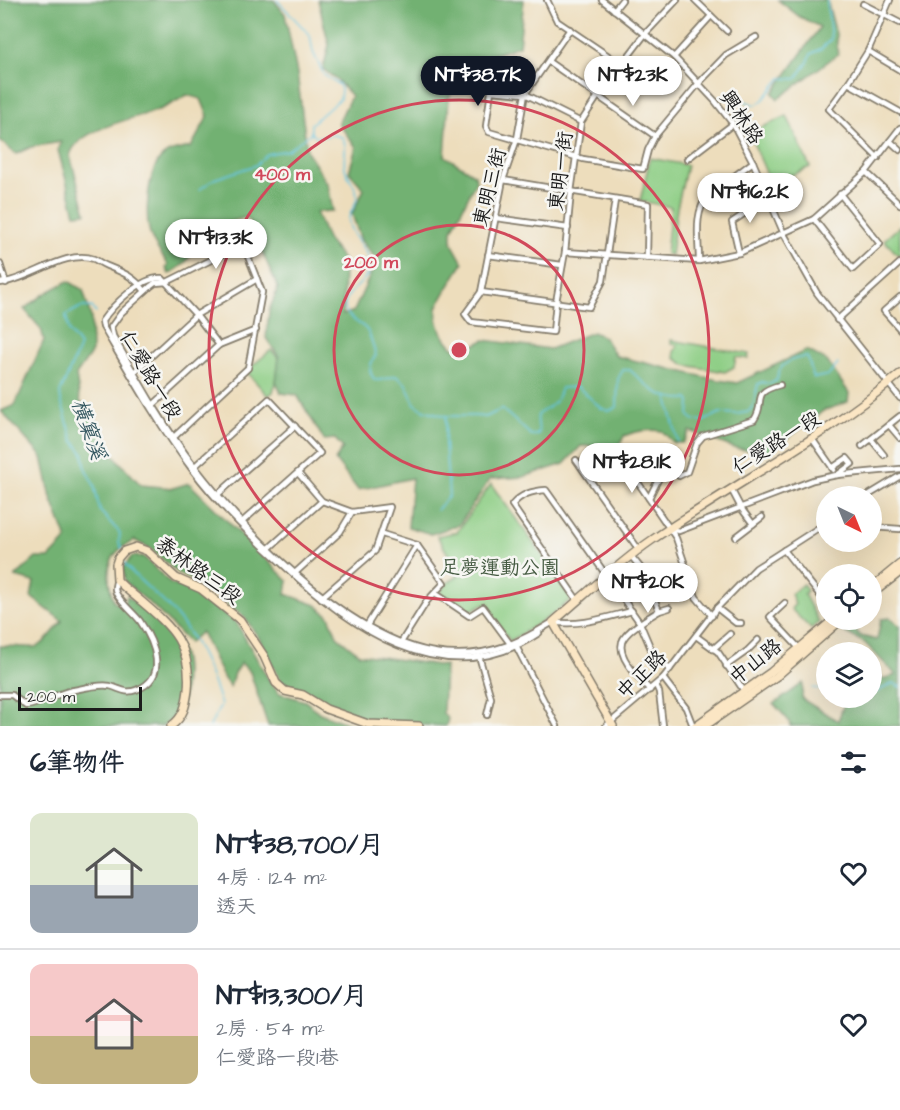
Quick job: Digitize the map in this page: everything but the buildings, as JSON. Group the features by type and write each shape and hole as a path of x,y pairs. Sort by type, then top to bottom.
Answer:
{"main road":[{"name":"仁愛路一段","path":"553,622 639,550 731,489 813,440 851,414 900,374"},
{"name":"泰林路三段","path":"117,580 118,558 130,548 142,548 176,578 201,588 240,620 264,656 276,683 285,691 303,695 326,709 368,724 418,726"},
{"path":"882,579 900,564"},
{"path":"882,586 900,572"},
{"path":"117,580 179,639 186,654 189,669 186,706 183,715 171,726"},
{"path":"553,622 610,725"},
{"name":"中山路","path":"694,726 771,672 821,630"},
{"name":"中山路","path":"705,726 777,676 829,630"}],"street":[{"path":"548,0 557,21 622,65"},
{"name":"興林路","path":"602,0 674,57 733,124 753,162 784,234 817,293 900,398"},
{"path":"614,10 622,0"},
{"name":"東明一街","path":"553,332 562,265 566,252 571,192 581,122 646,33 677,0"},
{"path":"695,0 727,31"},
{"path":"878,158 829,109 868,51 890,0"},
{"path":"863,4 900,23"},
{"path":"674,57 711,16"},
{"name":"東明三街","path":"553,332 471,322 465,314 481,292 503,180 517,139 525,94 570,29"},
{"path":"581,122 525,94 491,91 486,126 489,132 583,159 643,169 655,136 699,84 726,55 756,37"},
{"path":"868,51 900,70"},
{"path":"549,62 655,136"},
{"path":"848,83 900,112"},
{"path":"687,159 733,124"},
{"path":"566,252 699,261 739,254 814,219 866,172 900,128"},
{"path":"890,141 900,150"},
{"path":"699,261 699,216 702,203 753,162"},
{"path":"866,172 900,204"},
{"path":"503,180 648,204 647,258"},
{"path":"814,219 853,269 880,244 840,194"},
{"path":"739,254 732,222 769,197"},
{"path":"481,292 589,307 603,281 615,200"},
{"path":"496,218 568,228"},
{"name":"仁愛路一段","path":"257,279 243,244 167,282 155,282 121,313 111,327 111,333 151,406 193,468 242,523 294,574 322,598 366,628 400,645 437,657 479,657 504,651 513,645"},
{"path":"488,255 562,265"},
{"path":"0,264 3,283 33,274 64,259 95,259 131,276 146,291"},
{"path":"837,320 900,263"},
{"path":"140,284 156,277 162,278 196,315 219,345"},
{"path":"133,374 196,315 257,279 262,292 248,368 173,438"},
{"name":"仁愛路一段","path":"133,374 102,324 105,317 140,284"},
{"path":"900,297 884,311 900,329"},
{"path":"151,406 219,345 256,330"},
{"path":"649,498 665,466 668,464 679,476 682,476 687,472 697,443 704,436 754,420 758,415 762,392 766,388 780,385"},
{"path":"193,468 269,399 320,453 242,523"},
{"path":"862,446 900,416"},
{"path":"889,425 900,438"},
{"path":"217,496 295,426"},
{"path":"871,439 884,455"},
{"path":"813,440 837,475"},
{"path":"832,468 847,458 852,464 837,475"},
{"path":"576,460 639,550"},
{"path":"590,479 624,462 676,538 696,597 712,616"},
{"path":"669,529 679,531 795,486 837,475 900,470"},
{"path":"298,473 322,501 352,512 390,507 375,551 322,598"},
{"path":"882,487 900,476"},
{"path":"731,489 753,524"},
{"path":"578,601 512,506 513,502 530,491 546,490 640,623 654,656 670,669"},
{"path":"268,549 322,501"},
{"path":"294,574 340,532 352,512"},
{"path":"736,537 762,517"},
{"path":"882,527 900,529"},
{"name":"中正路","path":"610,725 663,678 717,608 756,568 816,530"},
{"path":"382,534 417,545 444,584 419,612 400,645"},
{"path":"366,628 417,545"},
{"path":"784,550 816,590"},
{"path":"631,556 644,572 659,611"},
{"path":"0,695 12,695 26,706 72,690 109,686 125,693 150,683 156,674 157,662 154,648 140,621 116,594 117,580"},
{"path":"435,592 469,616 483,607 513,645 557,726"},
{"path":"785,603 770,617 799,648"},
{"path":"650,690 625,660 621,644 623,639 640,623 659,611 669,608"},
{"path":"717,608 736,623 741,623"},
{"path":"553,622 564,624 632,611"},
{"name":"仁愛路一段","path":"400,645 429,652 455,654 484,652 532,638 553,622"},
{"path":"713,649 730,634"},
{"path":"696,636 718,652 744,691"},
{"path":"726,666 758,640"},
{"path":"479,657 491,698 487,716"},
{"path":"663,678 686,708 694,726"},
{"path":"656,685 663,726"}],"green space":[{"path":"0,0 274,0 285,14 297,73 307,151 328,185 333,211 316,212 327,239 344,261 343,315 354,311 377,260 361,241 352,214 364,189 349,172 356,147 338,123 351,96 323,69 329,45 318,0 524,0 519,46 466,64 449,98 445,156 475,175 476,181 452,230 452,243 463,263 437,309 438,322 446,339 460,352 484,340 550,349 593,332 604,337 616,356 737,383 807,350 827,361 849,393 848,402 823,411 765,453 734,448 690,431 683,443 674,443 662,431 652,430 624,436 619,447 581,446 564,464 523,477 490,479 459,525 431,534 408,527 412,478 358,490 335,460 343,448 335,439 324,440 297,395 281,393 276,382 279,357 266,338 269,311 278,288 247,217 213,229 176,270 169,274 166,268 168,265 150,233 147,211 149,187 156,167 163,156 174,150 191,147 208,116 201,99 187,95 161,109 109,125 84,138 75,146 70,156 86,213 75,214 58,150 61,142 31,147 16,154 0,141"},
{"path":"778,0 827,0 836,34 838,54 778,99 773,93 820,27 800,17"},
{"path":"787,116 810,167 771,184 749,133"},
{"path":"650,158 687,165 677,208 671,255 666,254 671,207 640,201"},
{"path":"900,226 900,257 884,240"},
{"path":"68,281 83,290 91,317 92,352 76,375 80,401 97,422 115,457 141,485 173,488 189,483 288,581 286,594 316,605 329,616 337,636 359,654 445,666 443,713 448,719 446,726 369,722 333,709 311,694 289,688 280,680 259,638 245,618 202,584 180,575 151,549 134,540 120,550 111,562 109,576 114,602 123,606 127,596 159,624 180,649 184,660 185,677 183,702 179,711 163,726 0,726 0,646 36,647 47,640 62,621 31,597 34,582 15,577 36,558 49,558 67,539 51,498 42,457 1,411 15,405 44,340 41,329 24,309"},
{"path":"671,340 749,354 748,359 736,357 734,367 725,372 685,365 675,358 674,352 678,345 671,344"},
{"path":"271,350 282,362 273,392 268,396 246,371"},
{"name":"足夢運動公園","path":"491,484 573,598 549,617 510,641 483,604 468,612 440,592 446,584 460,574 437,536 457,532"},
{"path":"132,556 144,557 171,584 188,589 236,622 269,680 279,693 305,701 320,713 354,726 268,726 250,672 241,663 234,673 230,687 201,632 189,643 153,606 125,582 123,568"},
{"path":"803,584 807,591 804,594 816,616 816,625 811,629 791,609 795,604 791,594"},
{"path":"890,618 900,626 900,726 790,726 789,721 774,704 803,683 802,699 838,721 843,708 882,708 882,679 896,675 882,661 882,642 863,642 844,632 855,630 861,636 877,640 879,630 882,630 882,619"}],"waterway":[{"path":"277,0 310,35 313,52 324,75 339,85 341,89 340,99 311,124 311,133 317,137 334,135 342,137 344,141 345,168 357,193 349,216 349,223 366,253 369,266 365,278 349,295 345,305 348,314 366,329 371,338 376,355 370,371 375,380 396,376 405,383 415,404 424,410 446,416 486,417 502,409 531,435 537,435 539,432 538,414 554,403 561,388 578,387 601,408 609,411 617,407 618,379 623,370 630,370 662,395 688,399 690,402 689,416 694,420 704,421 720,413 748,412 753,407 758,384 762,382 770,384 777,380 780,370 791,360 807,357 814,378 829,375 838,364"},
{"path":"730,98 756,105 781,78 796,79 811,54 831,39 827,0"},
{"path":"199,190 214,179 256,165 267,154 288,150 311,133"},
{"name":"橫窠溪","path":"96,313 92,307 81,307 66,315 69,331 80,346 60,393 73,440 83,453 86,470 94,485 100,511 120,533 119,542 122,549"},
{"path":"667,397 678,442"},
{"path":"437,510 449,496 445,442 446,417"},
{"name":"橫窠溪","path":"123,561 175,614 197,645 221,705 210,726"},
{"path":"882,689 893,683 900,687"}]}
